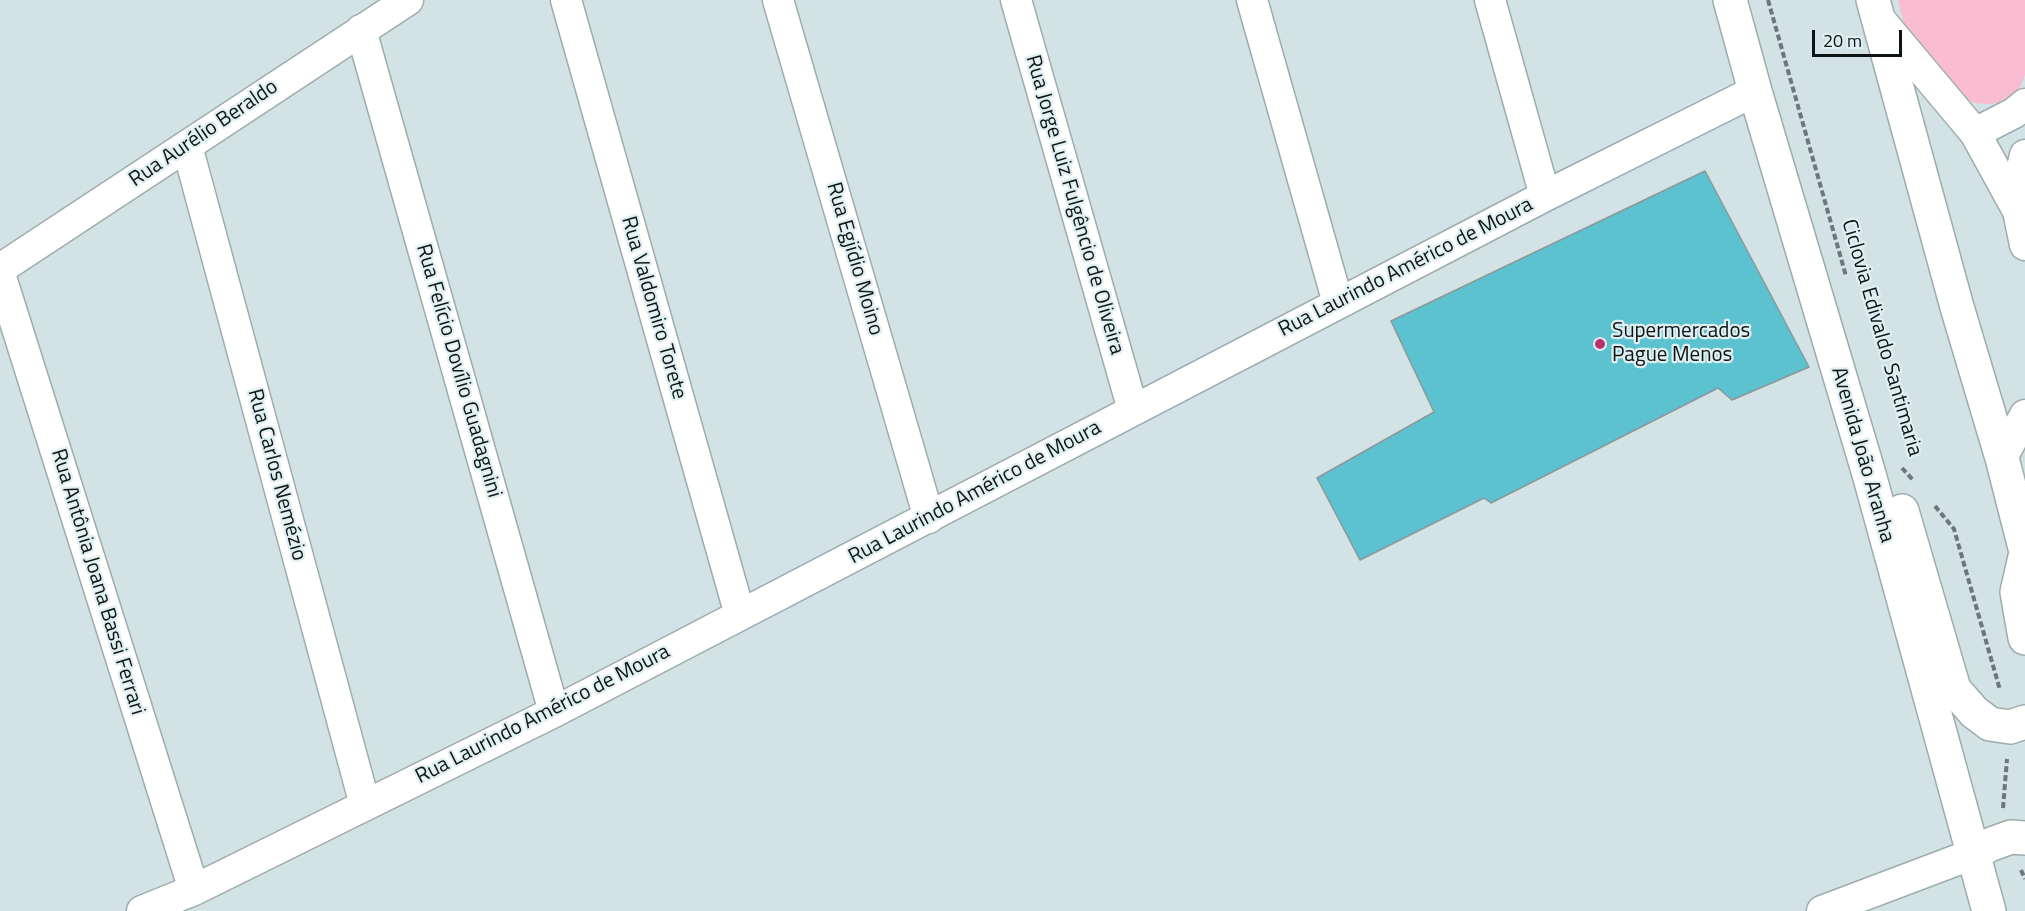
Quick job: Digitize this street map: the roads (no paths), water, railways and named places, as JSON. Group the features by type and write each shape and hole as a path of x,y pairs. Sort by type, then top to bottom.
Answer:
{"main road":[{"name":"Avenida João Aranha","path":"1730,0 1869,474 1989,911"},
{"path":"1875,8 1957,307 2002,458 2025,548"},
{"path":"1869,474 1900,505 1954,689 1974,712 1990,723 2018,724"},
{"path":"2025,557 2017,592 2025,638"},
{"path":"1972,854 1989,845 2018,837"}],"street":[{"name":"Rua Aurélio Beraldo","path":"0,271 408,0"},
{"name":"Rua Valdomiro Torete","path":"566,0 740,615"},
{"name":"Rua Egjídio Moino","path":"778,0 929,518"},
{"name":"Rua Jorge Luiz Fulgêncio de Oliveira","path":"1016,0 1133,410"},
{"path":"1252,0 1338,303"},
{"path":"1490,0 1545,196"},
{"path":"1875,8 1975,133 2018,211"},
{"name":"Rua Felício Dovílio Guadagnini","path":"361,30 554,712"},
{"name":"Rua Laurindo Américo de Moura","path":"142,911 188,900 365,805 554,712 1338,303 1755,91"},
{"path":"1975,133 2014,113 2025,104"},
{"name":"Rua Carlos Nemézio","path":"187,146 365,805"},
{"path":"2025,155 2020,176 2018,211 2025,245"},
{"name":"Rua Antônia Joana Bassi Ferrari","path":"0,271 188,900"},
{"path":"2002,458 2025,414"},
{"path":"1822,911 1972,854"}],"place":[{"name":"Supermercados Pague Menos","path":"1600,344"}]}
